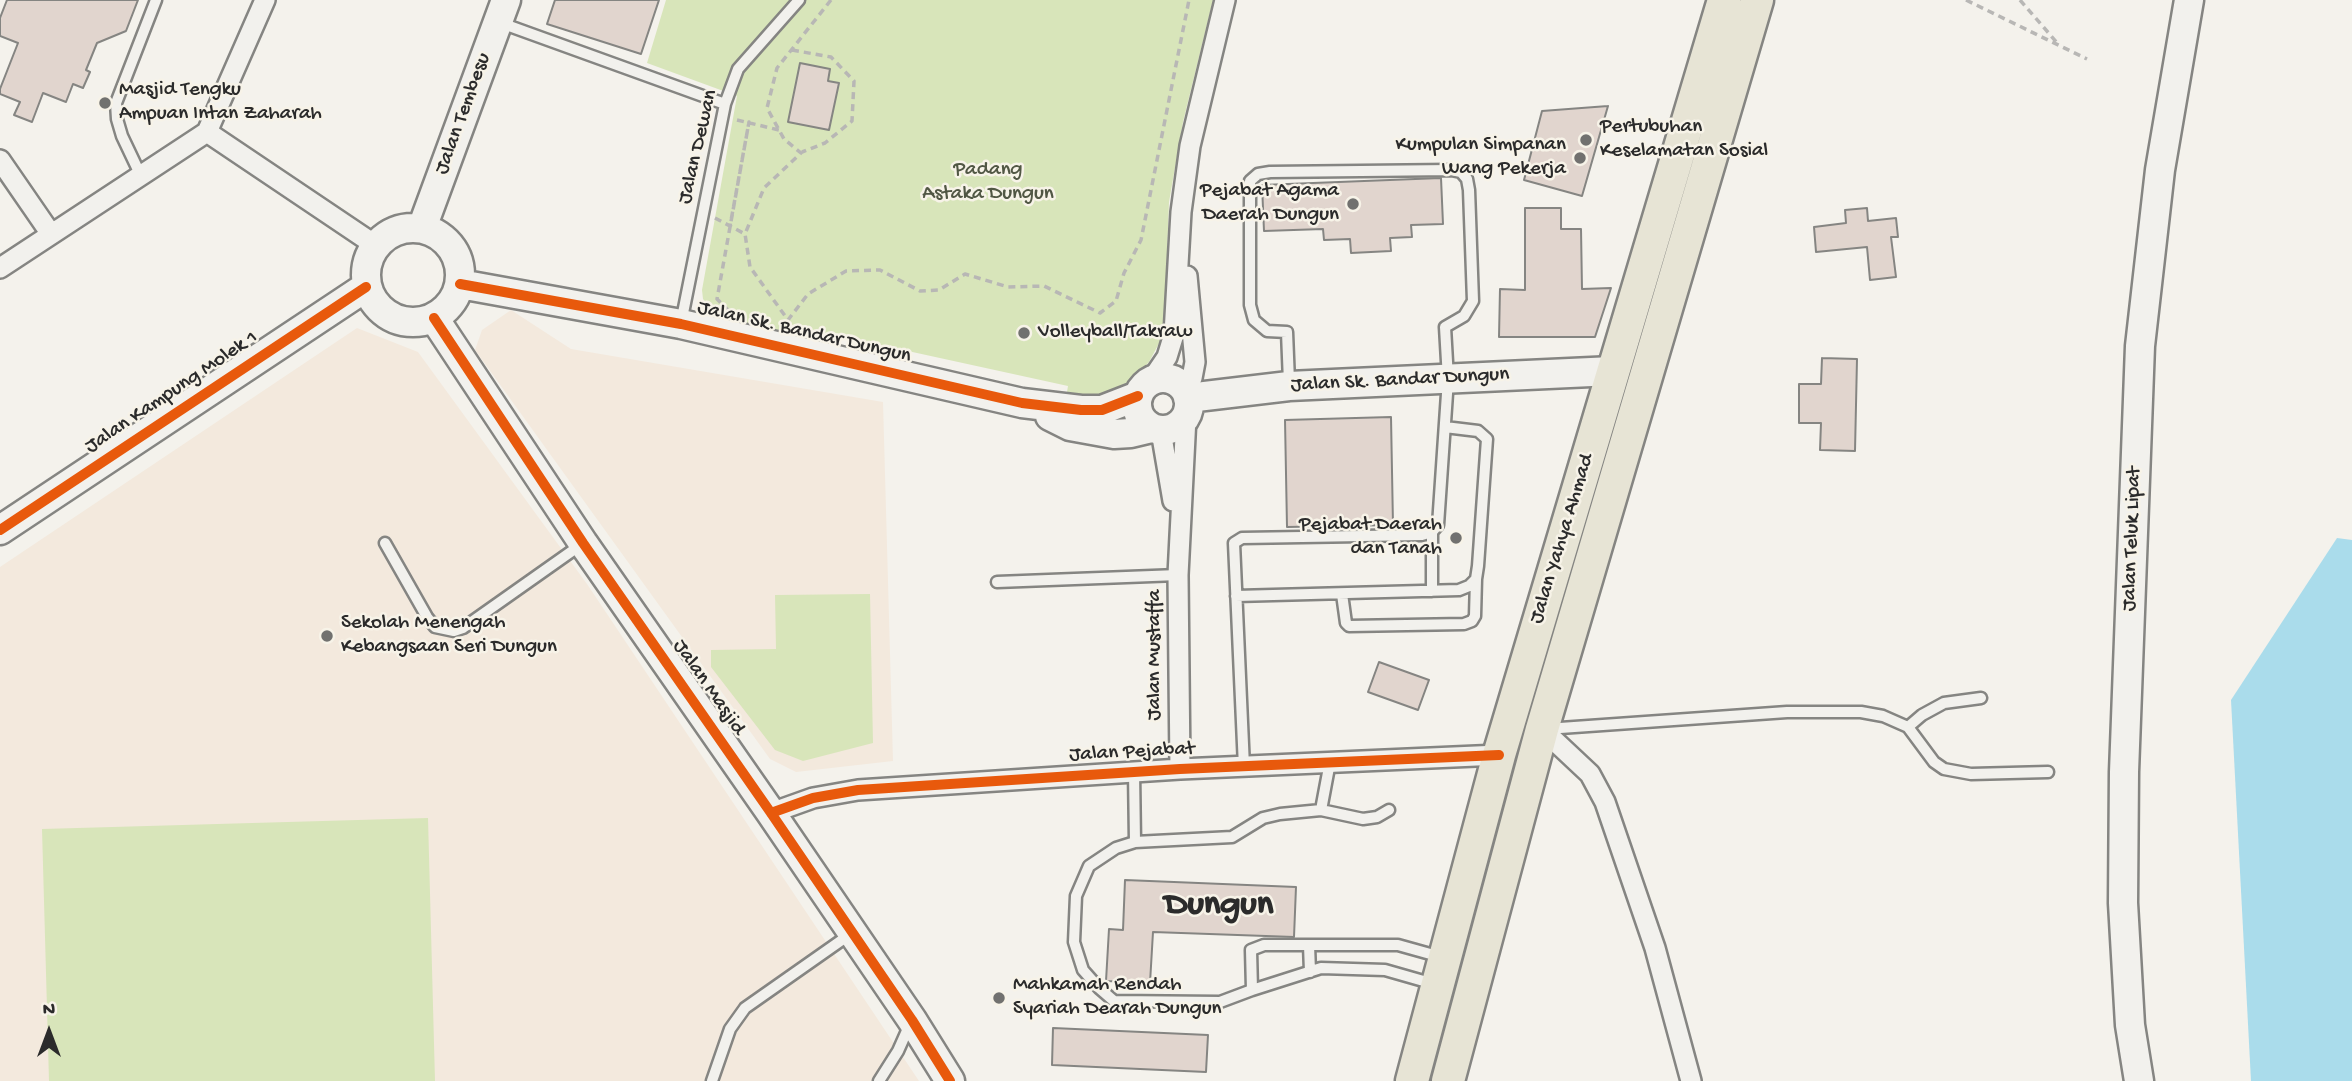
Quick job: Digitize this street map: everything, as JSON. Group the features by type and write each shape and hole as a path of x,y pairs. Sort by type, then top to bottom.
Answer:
{"main road":[{"name":"Jalan Yahya Ahmad","path":"1412,1081 1499,755 1724,0"},
{"name":"Jalan Yahya Ahmad","path":"1448,1081 1542,729 1757,0"}],"street":[{"path":"0,268 207,132 265,0"},
{"name":"Jalan Mustaffa","path":"1144,389 1167,357 1174,334 1181,212 1190,146 1225,0"},
{"name":"Jalan Teluk Lipat","path":"2139,1081 2130,1025 2123,903 2124,772 2140,346 2160,170 2189,0"},
{"name":"Jalan Tembesu","path":"422,228 502,11"},
{"path":"207,132 375,245"},
{"path":"0,160 51,234"},
{"name":"Jalan Mustaffa","path":"1180,769 1180,540 1174,413 1192,378 1195,362 1181,212"},
{"path":"405,228 422,228 440,235 453,248 460,265 460,284 455,298 446,310 434,318 413,323 393,318 376,306 366,287 365,265 375,245 388,234 405,228"},
{"name":"Jalan Sk. Bandar Dungun","path":"460,284 681,324 1022,403 1102,410 1120,404 1144,389"},
{"name":"Jalan Kampung Molek 1","path":"0,530 366,287"},
{"name":"Jalan Masjid","path":"434,318 583,543 912,1020 950,1081"},
{"name":"Jalan Sk. Bandar Dungun","path":"1022,403 1070,426 1114,434 1131,433 1174,413 1289,386 1613,371"},
{"path":"1159,378 1169,379 1178,383 1174,413 1144,423 1138,415 1136,405 1144,389 1159,378"},
{"name":"Jalan Mustaffa","path":"1174,413 1180,540"},
{"path":"1542,729 1590,774 1605,802 1655,948 1691,1081"},
{"name":"Jalan Pejabat","path":"771,813 813,798 846,792 1180,769 1499,755"}],"lane":[{"path":"141,176 122,136 116,103 156,0"},
{"name":"Jalan Dewan","path":"681,324 725,104 738,69 799,0"},
{"path":"502,11 725,104"},
{"path":"1244,766 1234,543 1242,538 1422,535 1432,532 1438,526 1448,379 1445,327 1464,316 1473,301 1467,179 1461,172 1270,172 1258,174 1250,181 1250,305 1254,320 1267,331 1287,332 1289,386"},
{"path":"1342,594 1346,623 1349,626 1464,624 1472,621 1475,616 1488,439 1478,431 1445,427"},
{"path":"1432,532 1432,591"},
{"path":"385,543 427,617 435,627 454,631 463,628 583,543"},
{"path":"997,582 1178,575"},
{"path":"1236,596 1459,590 1476,579"},
{"path":"1908,727 1922,715 1944,703 1981,698"},
{"path":"1542,729 1799,712 1861,712 1884,716 1908,727 1934,762 1956,772 2048,772"},
{"path":"1321,810 1330,762"},
{"path":"1133,772 1135,842"},
{"path":"1389,810 1377,817 1363,818 1321,810 1280,814 1263,818 1232,837 1135,842 1116,848 1088,866 1076,896 1074,942 1083,970 1114,1001 1220,1002 1321,968 1441,972"},
{"path":"712,1081 730,1029 745,1008 852,932"},
{"path":"1252,990 1251,950 1264,945 1398,945 1441,972"},
{"path":"1309,945 1310,972"},
{"path":"879,1081 898,1051 912,1020"}],"path":[{"path":"801,153 784,139 767,108 777,68 833,0"},
{"path":"792,50 831,57 854,81 852,121 825,143 801,153 764,188 745,234 750,267 788,320 808,294 846,271 880,270 920,291 939,290 965,274 1008,287 1044,286 1100,313 1116,301 1124,273 1141,240 1189,0"},
{"path":"1966,0 2087,59"},
{"path":"2020,0 2060,46"},
{"path":"723,116 779,130"},
{"path":"730,226 748,122"},
{"path":"722,333 730,310 717,299 748,122"},
{"path":"704,212 745,234"}],"shaded area":[{"path":"511,310 571,349 883,402 893,761 796,772 770,759 475,350 482,330"},
{"path":"357,328 418,352 587,584 919,1081 0,1081 0,567"}],"green space":[{"name":"Padang Astaka Dungun","path":"666,0 1213,0 1183,122 1169,202 1164,334 1149,362 1131,381 1098,399 1066,398 1068,386 798,327 795,340 721,322 703,299 702,290 737,96 647,63"},
{"path":"870,594 873,743 803,761 775,750 711,667 711,650 776,649 775,595"},
{"path":"428,818 435,1081 49,1081 42,829"}],"water":[{"path":"2337,538 2352,540 2352,1081 2251,1081 2231,700"}],"building":[{"path":"7,0 138,0 126,31 97,43 86,70 90,72 83,88 73,84 66,102 43,93 32,122 14,115 20,102 0,94 18,43 0,36 0,18"},
{"path":"555,0 659,0 641,54 547,24"},
{"path":"800,63 830,69 828,81 839,83 829,130 788,122"},
{"path":"1608,106 1582,196 1524,180 1542,111"},
{"name":"Pejabat Agama Daerah Dungun","path":"1441,178 1443,224 1411,225 1412,237 1390,238 1391,251 1351,253 1350,239 1324,240 1323,229 1264,231 1262,185"},
{"path":"1525,208 1561,208 1561,229 1581,229 1582,289 1611,288 1595,337 1499,337 1500,289 1525,290"},
{"path":"1867,208 1868,221 1896,218 1898,237 1891,237 1896,277 1870,280 1867,247 1816,252 1814,227 1846,223 1845,210"},
{"path":"1822,358 1857,359 1855,451 1820,450 1821,423 1799,423 1799,384 1821,384"},
{"path":"1391,417 1393,525 1287,527 1285,420"},
{"path":"1379,662 1429,680 1418,710 1368,692"},
{"path":"1125,880 1296,887 1294,937 1153,932 1150,983 1106,981 1109,929 1123,930"},
{"path":"1053,1028 1208,1035 1206,1072 1052,1065"}],"cycle path":[{"path":"460,284 681,324 1022,403 1102,410 1138,396"},
{"path":"0,530 366,287"},
{"path":"434,318 583,543 912,1020 950,1081"},
{"path":"771,813 813,798 858,790 1180,769 1499,755"}],"place":[{"name":"Masjid Tengku Ampuan Intan Zaharah","path":"105,103"},
{"name":"Pertubuhan Keselamatan Sosial","path":"1586,140"},
{"name":"Kumpulan Simpanan Wang Pekerja","path":"1580,158"},
{"name":"Pejabat Agama Daerah Dungun","path":"1353,204"},
{"name":"Volleyball/Takraw","path":"1024,333"},
{"name":"Pejabat Daerah dan Tanah","path":"1456,538"},
{"name":"Sekolah Menengah Kebangsaan Seri Dungun","path":"327,636"},
{"name":"Mahkamah Rendah Syariah Dearah Dungun","path":"999,998"}],"district":[{"name":"Dungun","path":"1219,907"}]}
